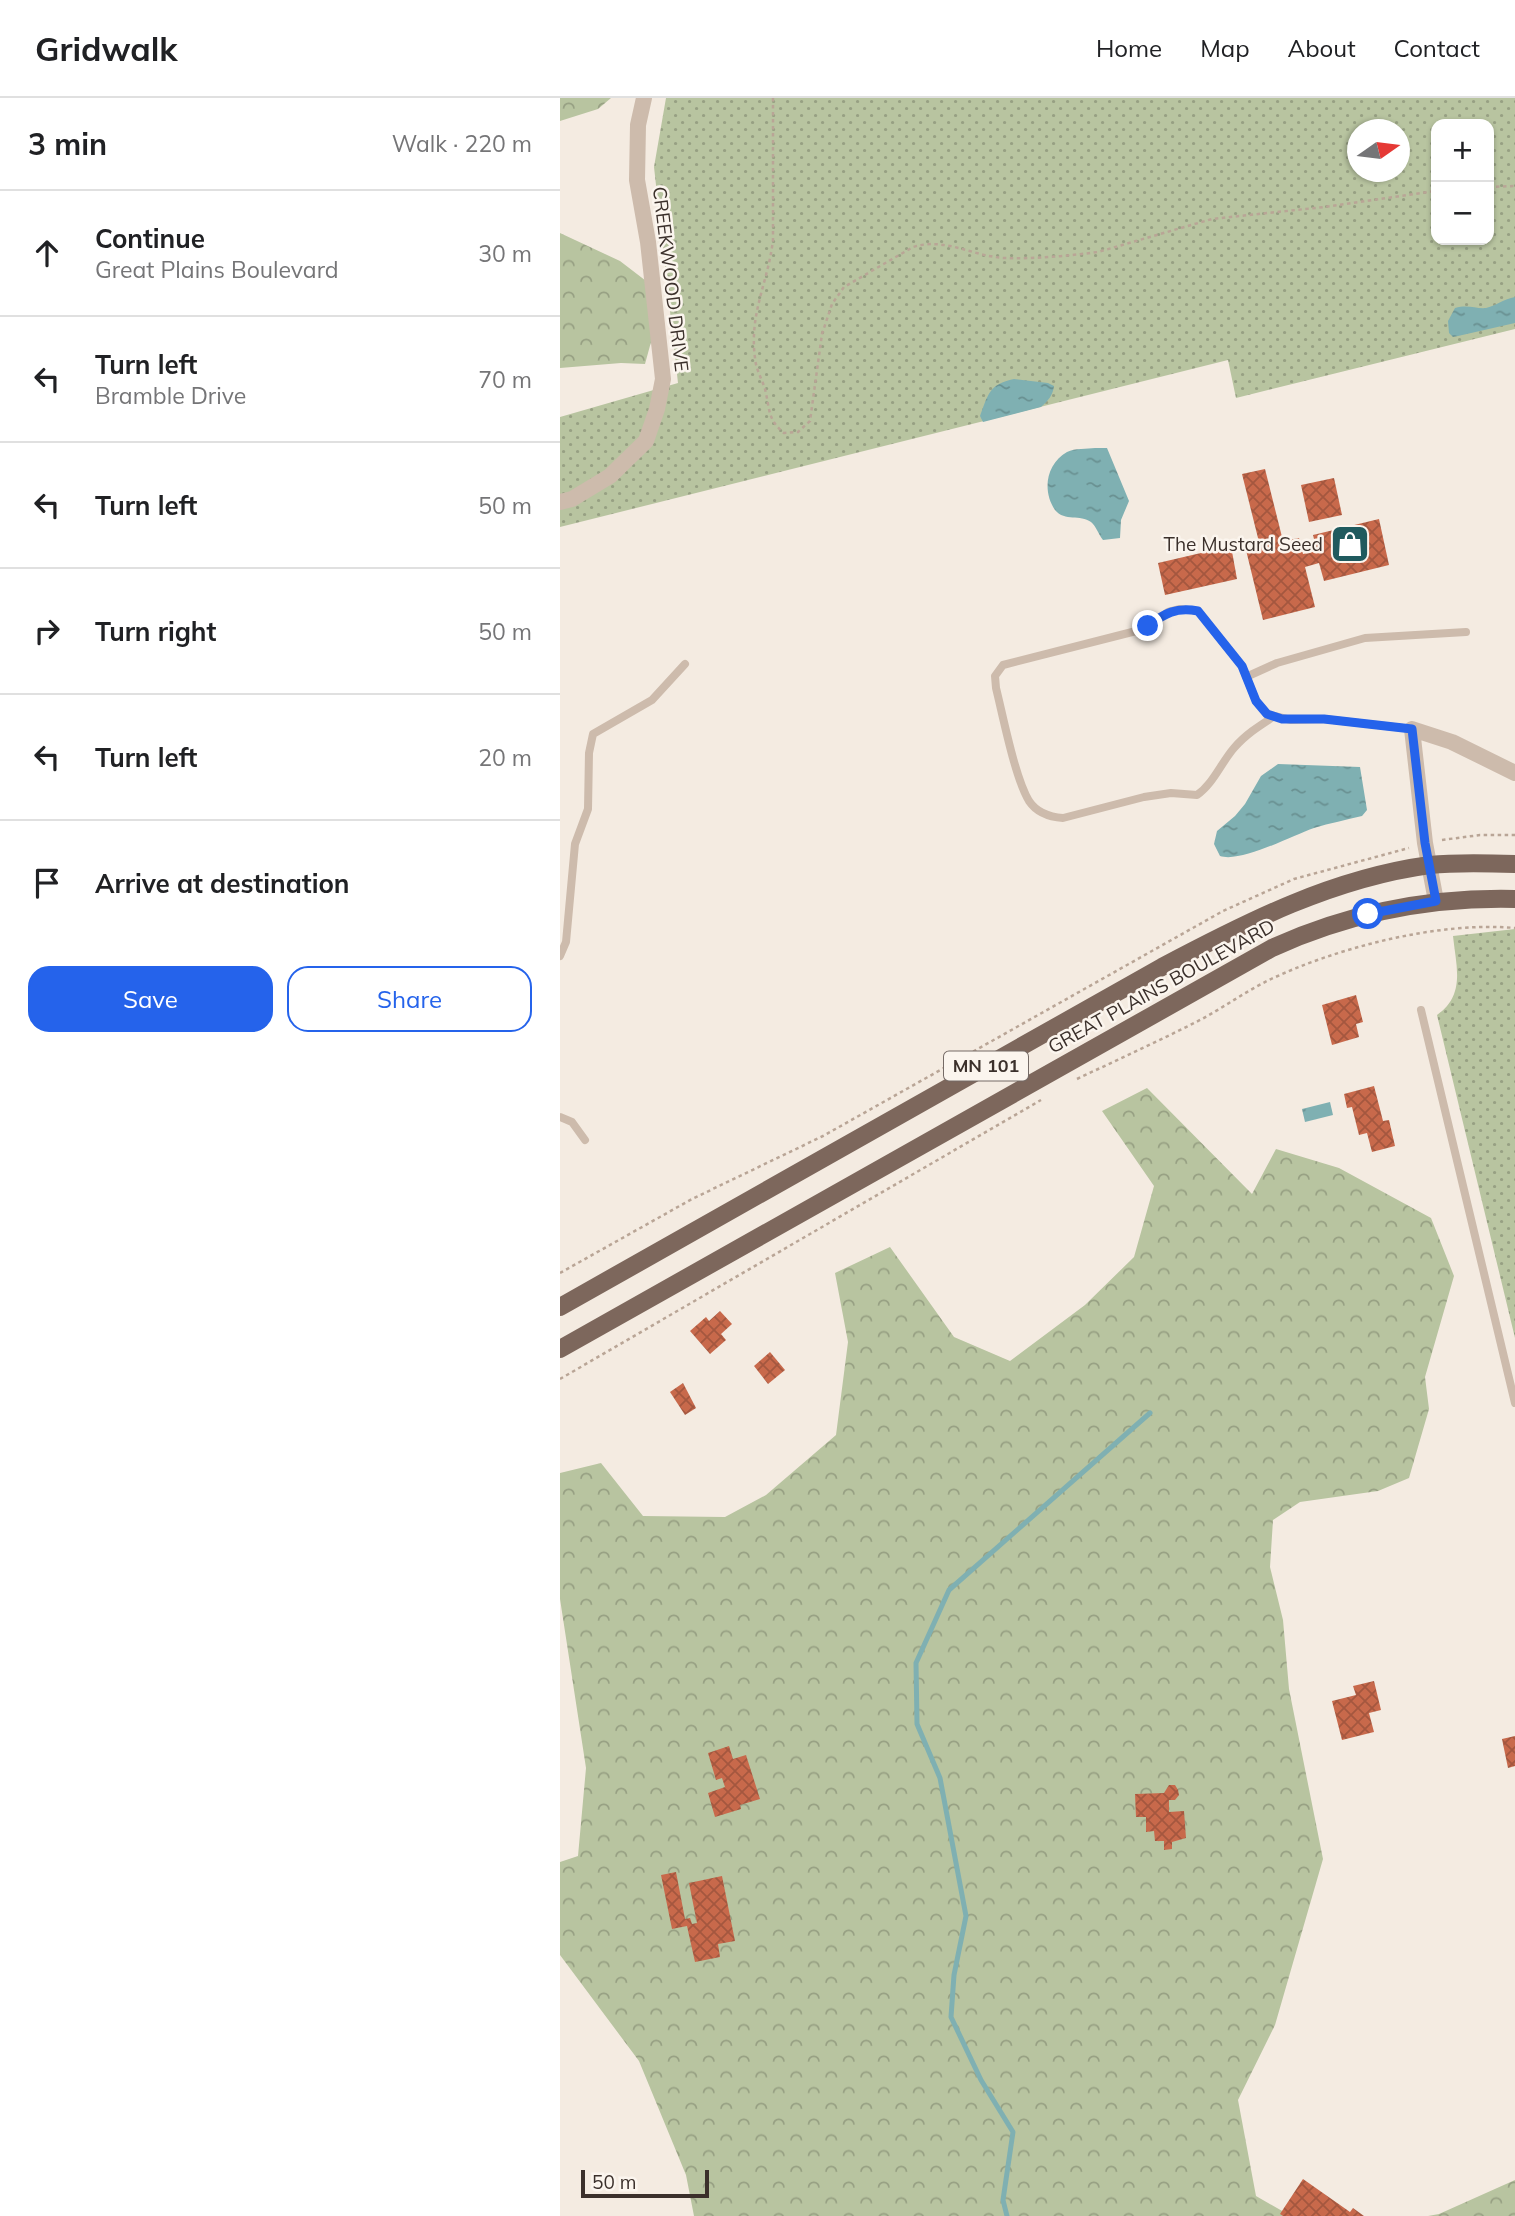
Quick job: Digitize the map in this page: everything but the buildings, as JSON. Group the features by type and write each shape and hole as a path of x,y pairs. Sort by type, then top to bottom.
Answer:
{"main road":[{"name":"GREAT PLAINS BOULEVARD","path":"560,1307 1232,930 1327,889 1429,865 1515,864"},
{"name":"GREAT PLAINS BOULEVARD","path":"560,1349 1251,958 1296,937 1393,908 1436,901 1515,899"}],"street":[{"name":"CREEKWOOD DRIVE","path":"560,502 572,499 610,476 646,441 657,409 663,379 648,242 637,180 638,125 644,98"},
{"path":"1436,901 1412,729 1452,742 1515,773"}],"lane":[{"path":"1273,717 1235,746 1209,783 1196,795 1171,793 1144,797 1063,818 1049,817 1029,801 1015,760 995,676 1003,665 1144,629 1168,612 1180,609 1198,611 1242,666 1256,701 1273,717 1291,720 1324,719 1412,729"},
{"path":"1246,677 1277,663 1365,638 1466,632"},
{"path":"560,956 566,942 575,844 588,808 589,753 593,734 652,700 685,664"},
{"path":"1421,1010 1515,1403"},
{"path":"560,1117 572,1122 585,1140"}],"path":[{"path":"773,98 772,254 757,302 754,357 772,422 784,433 798,432 810,421 822,334 832,303 844,287 913,247 922,244 945,244 1003,258 1084,254 1212,219 1431,192"},
{"path":"1494,187 1515,186"},
{"path":"1070,1083 1203,1018 1266,982 1309,964 1382,941 1481,927 1515,928"},
{"path":"560,1379 1047,1096"}],"green space":[{"path":"560,98 611,98 598,109 560,121"},
{"path":"666,98 1515,98 1515,329 1236,398 1228,360 560,527 560,417 678,383 654,167"},
{"path":"560,233 620,261 650,284 654,331 645,364 621,363 560,368"},
{"path":"1515,929 1515,1338 1437,1015 1446,1007 1456,989 1457,969 1453,936"},
{"path":"1147,1088 1252,1194 1276,1149 1339,1168 1431,1218 1454,1276 1425,1377 1429,1409 1409,1478 1378,1491 1300,1502 1273,1520 1270,1567 1283,1620 1289,1689 1323,1859 1275,2025 1238,2100 1256,2196 1291,2216 694,2216 686,2175 639,2061 560,1955 560,1862 578,1856 586,1768 560,1599 560,1473 601,1463 643,1516 725,1517 766,1495 836,1435 848,1342 835,1273 890,1247 954,1337 1010,1361 1085,1305 1134,1257 1154,1186 1102,1111"},
{"path":"1515,2180 1515,2216 1428,2216 1439,2214"}],"water":[{"path":"1515,297 1515,323 1453,337 1449,333 1448,321 1455,308 1486,308"},
{"path":"1014,379 1054,386 1050,398 1041,407 983,422 980,416 994,387"},
{"path":"1107,448 1129,501 1121,520 1120,538 1103,540 1091,522 1063,516 1055,510 1048,495 1048,478 1054,463 1067,452"},
{"path":"1278,764 1360,767 1367,810 1362,816 1314,828 1266,848 1240,856 1220,856 1214,844 1217,831 1245,804 1261,776"},
{"path":"1330,1102 1333,1115 1305,1122 1302,1109"}],"waterway":[{"path":"1007,2216 1003,2200 1013,2132 981,2080 951,2017 954,1975 966,1916 940,1778 917,1724 916,1663 949,1590 1150,1413"}],"place":[{"name":"The Mustard Seed","path":"1350,544"}],"route":[{"path":"1148,626 1168,612 1180,609 1198,611 1242,666 1256,701 1273,717 1291,720 1324,719 1412,729 1425,843 1436,901 1368,914"}]}
